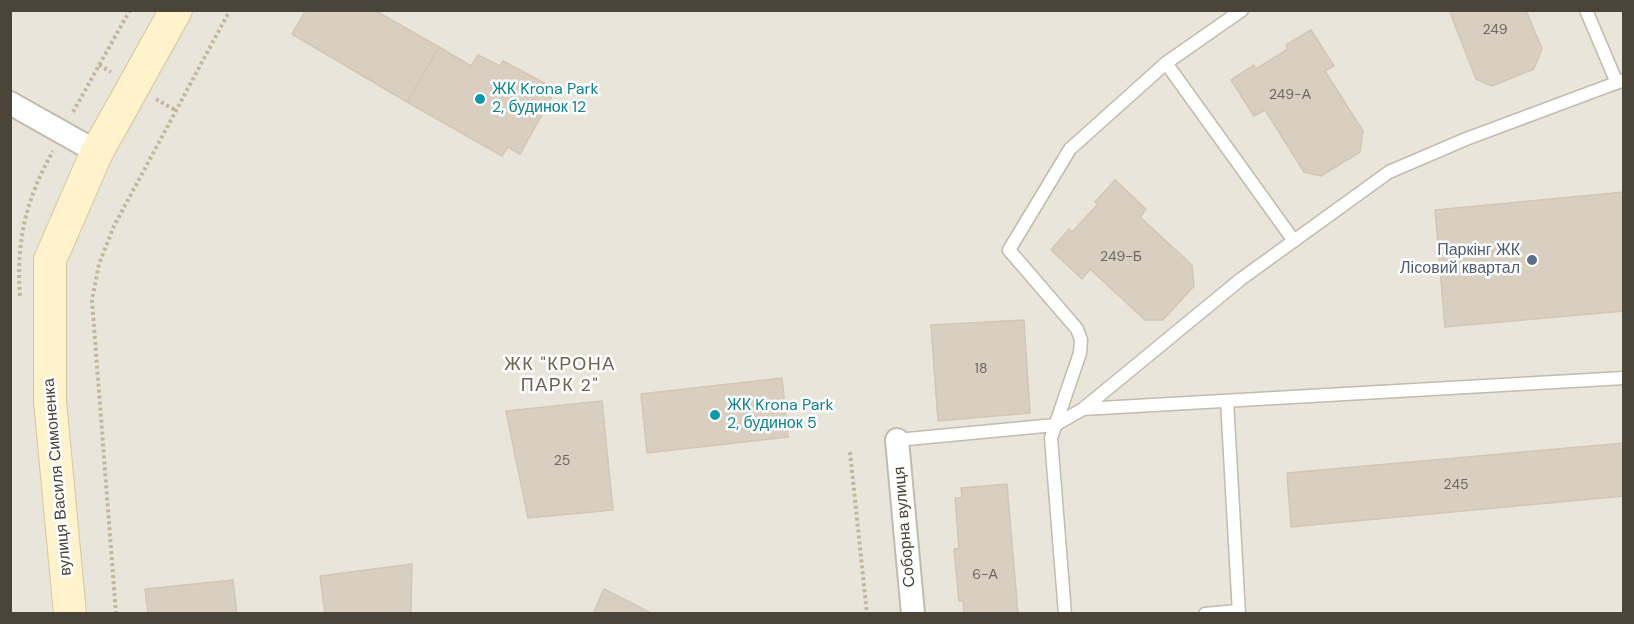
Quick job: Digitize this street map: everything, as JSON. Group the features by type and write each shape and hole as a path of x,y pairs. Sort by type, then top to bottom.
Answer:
{"street":[{"name":"вулиця Василя Симоненка","path":"70,614 50,401 50,260 98,152 176,10"},
{"path":"10,104 98,152"},
{"name":"Соборна вулиця","path":"897,440 913,614"}],"lane":[{"path":"1065,614 1051,438 1080,353 1081,340 1077,330 1009,250 1070,149 1166,63 1242,10"},
{"path":"897,440 1055,425 1083,409 1241,279 1389,172 1466,139 1620,81 1586,10"},
{"path":"1166,63 1294,241"},
{"path":"1083,409 1623,378"},
{"path":"1205,614 1239,612 1227,401"}],"path":[{"path":"99,65 130,10"},
{"path":"116,614 94,344 93,291 99,264 114,226 230,10"},
{"path":"850,452 867,614"}],"shaded area":[{"path":"10,11 1623,11 1623,613 11,613"}],"building":[{"path":"306,10 374,10 439,47 407,102 292,34"},
{"path":"1449,10 1526,10 1542,49 1534,69 1492,86 1476,79"},
{"path":"1311,30 1334,66 1325,71 1363,131 1360,152 1321,176 1304,172 1265,110 1254,116 1231,80 1254,65 1256,69 1288,49 1286,45"},
{"name":"ЖК Krona Park 2, будинок 12","path":"439,47 471,66 478,55 500,66 503,61 546,84 542,92 552,97 520,154 508,147 502,156 407,102"},
{"path":"1115,180 1146,209 1140,217 1192,265 1194,286 1163,320 1145,320 1090,269 1082,279 1051,250 1069,229 1072,232 1098,204 1095,202"},
{"name":"Паркінг ЖК Лісовий квартал","path":"1624,192 1624,311 1445,327 1435,210"},
{"path":"1024,320 1030,413 938,421 931,325"},
{"name":"ЖК Krona Park 2, будинок 5","path":"782,378 788,437 647,453 641,394"},
{"path":"602,401 613,510 528,518 506,411"},
{"path":"1624,443 1624,496 1291,527 1287,473"},
{"path":"1007,484 1018,614 964,614 963,601 959,601 954,549 959,548 955,498 962,498 961,488"},
{"path":"412,564 411,614 325,614 320,576"},
{"path":"233,580 237,614 148,614 145,589"},
{"path":"604,589 653,614 593,614"}],"place":[{"name":"ЖК Krona Park 2, будинок 12","path":"480,99"},
{"name":"Паркінг ЖК Лісовий квартал","path":"1532,260"},
{"name":"ЖК Krona Park 2, будинок 5","path":"715,415"}],"district":[{"name":"ЖК \"КРОНА ПАРК 2\"","path":"560,376"}]}
